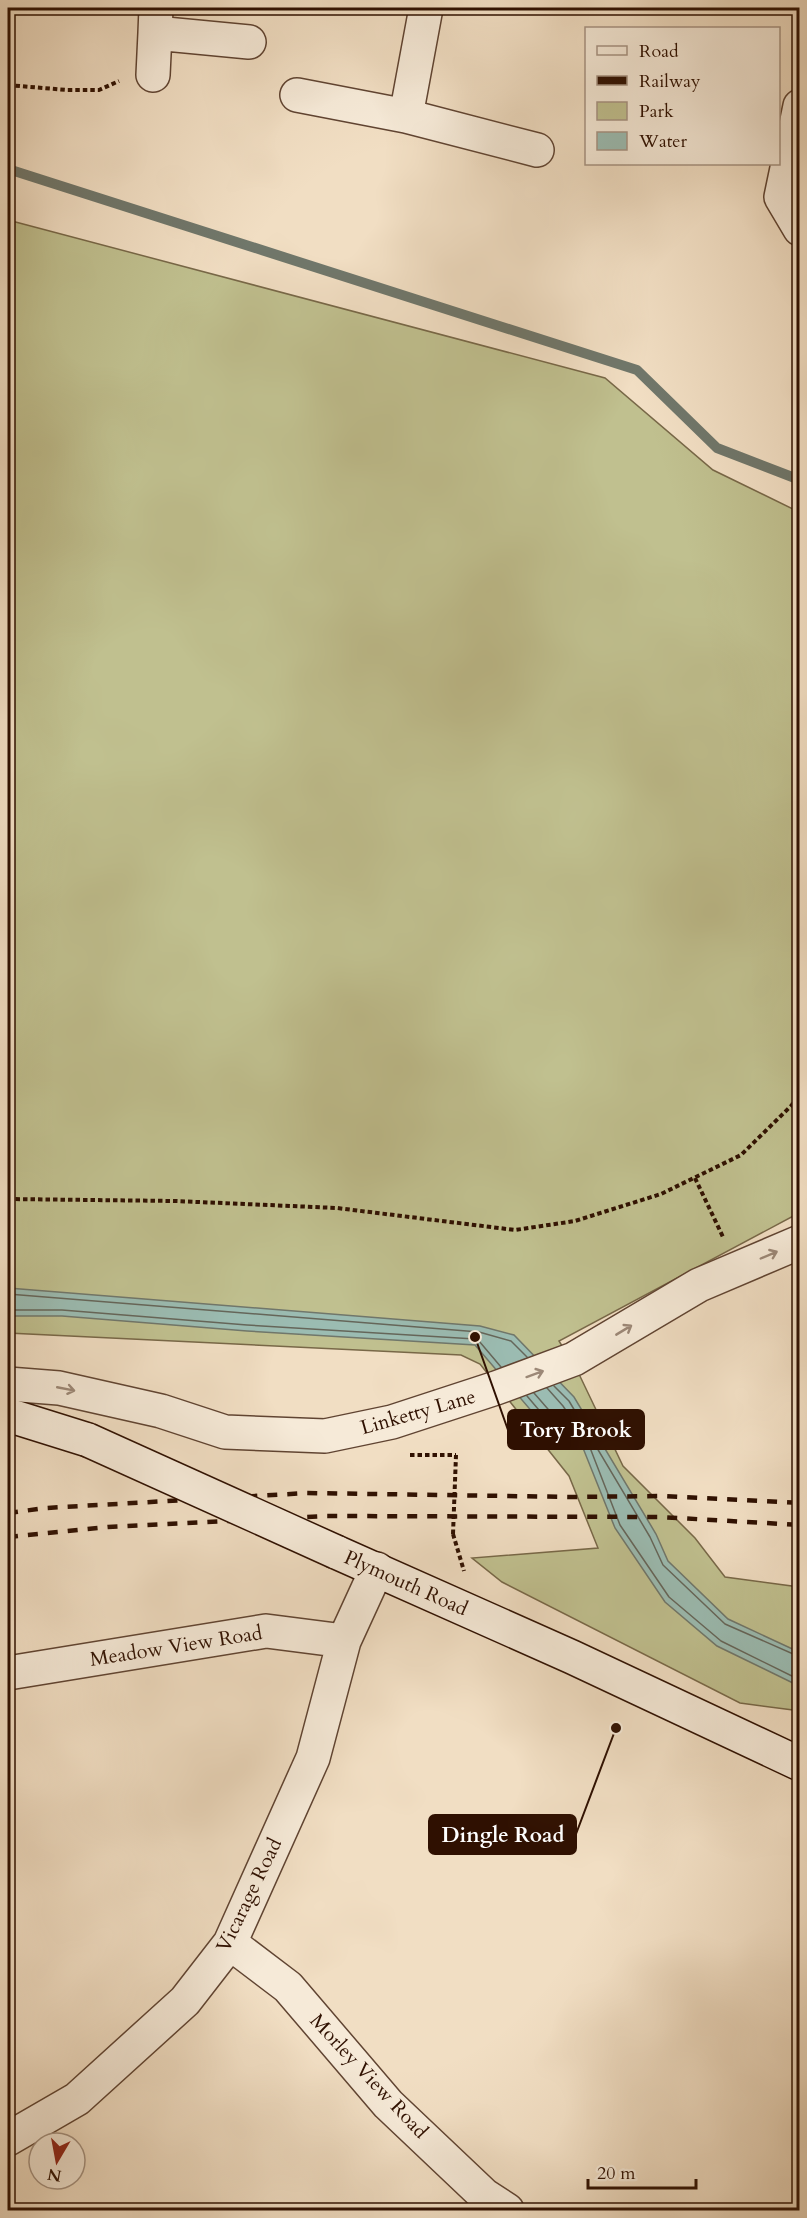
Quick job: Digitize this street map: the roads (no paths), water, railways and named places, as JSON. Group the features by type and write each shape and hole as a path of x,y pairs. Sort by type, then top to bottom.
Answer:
{"street":[{"path":"406,117 426,8"},
{"path":"153,75 156,20 249,42"},
{"path":"297,95 406,117 537,150"},
{"path":"800,106 781,197 800,229"},
{"name":"Linketty Lane","path":"8,1384 59,1388 161,1411 225,1432 325,1436 392,1422 496,1388 574,1359 699,1285 800,1242"},
{"name":"Plymouth Road","path":"8,1414 88,1440 572,1657 800,1764"},
{"name":"Vicarage Road","path":"8,2139 77,2099 185,2001 230,1943 313,1758 345,1641 377,1569"},
{"name":"Meadow View Road","path":"8,1674 266,1631 345,1641"},
{"name":"Morley View Road","path":"230,1943 288,1987 388,2104 484,2195 507,2211"}],"water":[{"path":"8,1288 480,1326 514,1335 574,1397 656,1534 668,1561 728,1619 799,1652 799,1686 717,1646 665,1602 615,1528 581,1443 546,1428 475,1345 247,1331 62,1316 8,1316"}],"waterway":[{"path":"8,169 637,370 717,448 800,480"}],"railway":[{"path":"8,1513 46,1508 307,1493 662,1496 800,1503"},
{"path":"8,1537 108,1527 326,1516 660,1517 800,1525"}],"place":[{"name":"Tory Brook","path":"475,1337"},
{"name":"Dingle Road","path":"616,1728"}]}
